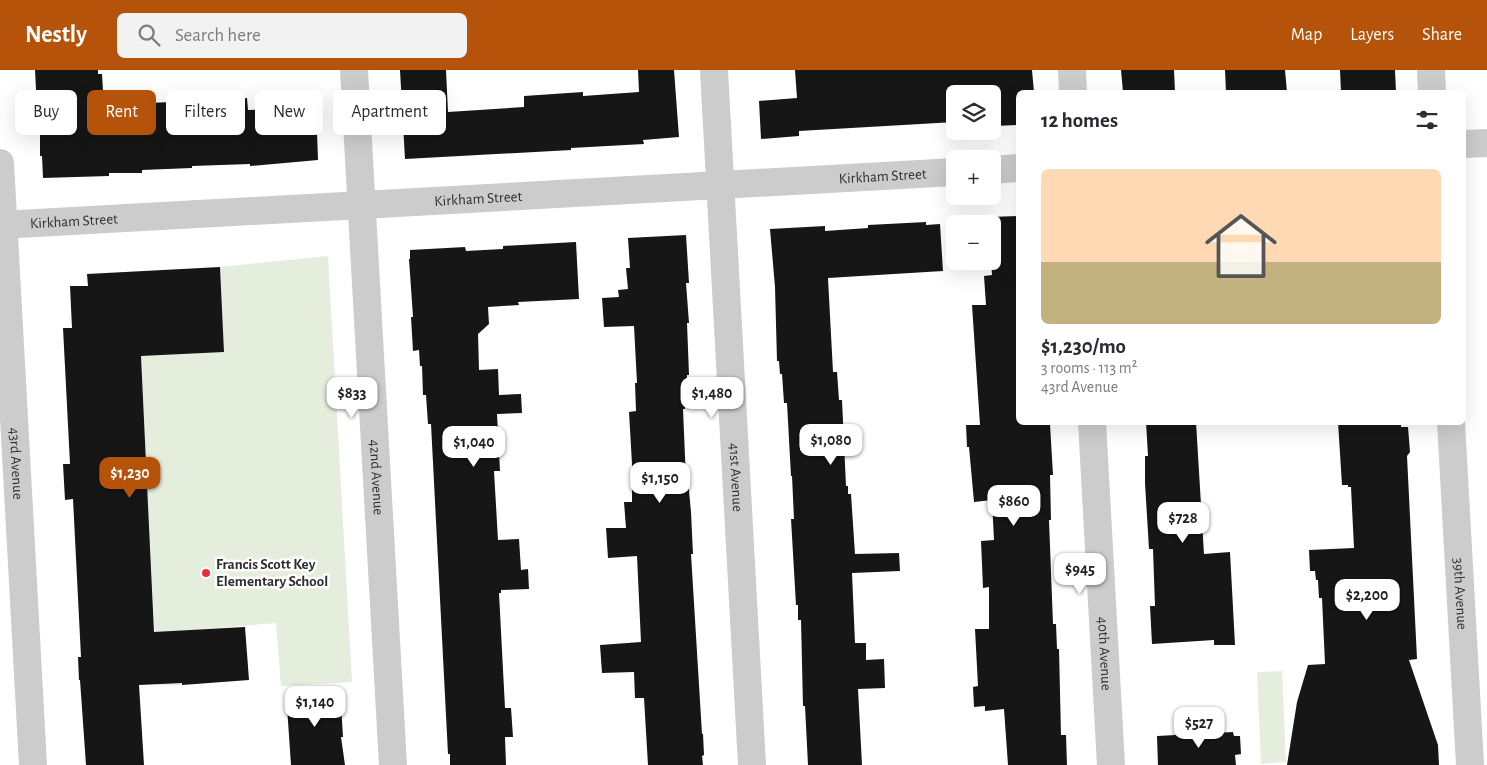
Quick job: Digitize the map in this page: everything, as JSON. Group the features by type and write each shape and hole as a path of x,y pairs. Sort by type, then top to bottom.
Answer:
{"street":[{"name":"42nd Avenue","path":"354,70 393,765"},
{"name":"41st Avenue","path":"714,70 752,765"},
{"path":"1072,70 1074,90"},
{"path":"1431,70 1432,90"},
{"path":"1466,144 1487,142"},
{"name":"43rd Avenue","path":"0,163 34,765"},
{"path":"1001,169 1016,168"},
{"name":"Kirkham Street","path":"2,225 946,172"},
{"name":"40th Avenue","path":"1092,425 1111,765"},
{"name":"39th Avenue","path":"1451,425 1470,765"}],"green space":[{"path":"328,256 352,682 281,686 276,623 180,631 182,685 157,685 141,356 224,352 220,267"},
{"path":"1282,671 1286,762 1261,764 1257,672"}],"building":[{"path":"35,70 98,70 98,74 102,74 103,90 87,90 87,135 156,135 156,103 166,102 166,135 245,135 245,98 247,98 248,110 255,110 255,135 317,135 318,160 250,166 250,164 192,166 192,168 142,170 142,173 109,173 109,176 43,178 40,135 77,135 77,90 36,90"},
{"path":"400,70 446,70 448,112 524,107 524,96 583,92 583,96 639,92 638,70 674,70 679,137 643,140 644,144 571,148 571,150 405,159 404,135 446,135 446,90 401,90"},
{"path":"795,70 1032,70 1034,90 1016,90 1016,125 1001,126 1001,85 946,85 946,123 799,131 799,136 761,139 759,101 797,98"},
{"path":"1121,70 1174,70 1175,90 1123,90"},
{"path":"1225,70 1285,70 1287,90 1226,90"},
{"path":"1340,70 1395,70 1396,90 1341,90"},
{"path":"1016,216 1016,425 1050,425 1053,475 1050,475 1051,520 1049,520 1053,624 1056,624 1057,649 1059,649 1061,735 1066,735 1067,765 1008,765 1004,709 985,711 985,706 974,707 973,687 978,686 975,629 989,629 989,587 983,588 981,541 994,540 992,500 974,502 966,425 980,425 972,305 986,305 984,276 992,275 992,270 1001,270 1001,217"},
{"path":"926,222 926,225 940,224 943,271 828,278 833,372 837,372 839,400 842,400 846,486 848,486 848,494 851,494 855,554 899,553 900,571 852,573 855,643 866,643 866,660 884,659 885,688 858,689 862,765 808,765 805,706 803,706 801,620 798,620 798,605 796,605 791,519 794,519 787,403 784,403 782,374 780,374 779,361 777,361 775,287 770,229 825,226 825,231 868,228 868,225"},
{"path":"686,235 689,283 686,283 689,323 687,323 689,375 687,375 686,380 686,394 684,394 685,409 683,409 686,480 688,480 691,512 693,554 691,554 704,755 702,756 703,765 648,765 644,698 635,698 634,672 602,673 600,645 641,642 637,556 608,558 606,528 626,528 624,502 632,502 629,412 636,411 635,383 637,383 634,326 604,327 602,298 619,297 618,290 628,289 626,268 630,268 628,238"},
{"path":"576,242 579,299 518,302 519,305 488,307 489,324 478,334 479,370 498,369 499,395 521,394 522,413 497,414 500,471 494,471 498,540 519,539 521,570 528,569 529,589 501,590 501,593 499,593 505,708 511,708 513,737 505,737 506,765 450,765 431,424 428,424 426,395 423,395 422,366 420,366 419,350 413,351 410,250 465,247 466,251 503,249 503,246"},
{"path":"220,267 224,352 141,356 154,632 245,627 249,680 182,685 182,683 139,685 144,765 86,765 79,680 78,657 81,657 73,499 65,500 63,464 70,464 63,328 72,328 70,286 88,286 87,274"},
{"path":"1146,425 1196,425 1204,554 1230,552 1235,645 1214,645 1214,640 1152,644 1150,606 1155,606 1153,549 1149,549 1145,483 1145,456 1148,456"},
{"path":"1338,425 1401,425 1401,427 1408,427 1410,452 1407,456 1417,659 1409,660 1438,745 1439,765 1287,765 1297,702 1308,665 1325,664 1322,598 1319,598 1318,580 1316,580 1315,571 1310,571 1309,550 1354,548 1351,487 1342,485"},
{"path":"335,689 337,691 338,704 341,704 343,737 341,737 345,765 291,765 286,692"},
{"path":"1233,732 1234,736 1240,736 1241,754 1235,755 1236,765 1158,765 1157,736"}],"place":[{"name":"Francis Scott Key Elementary School","path":"206,573"}]}
